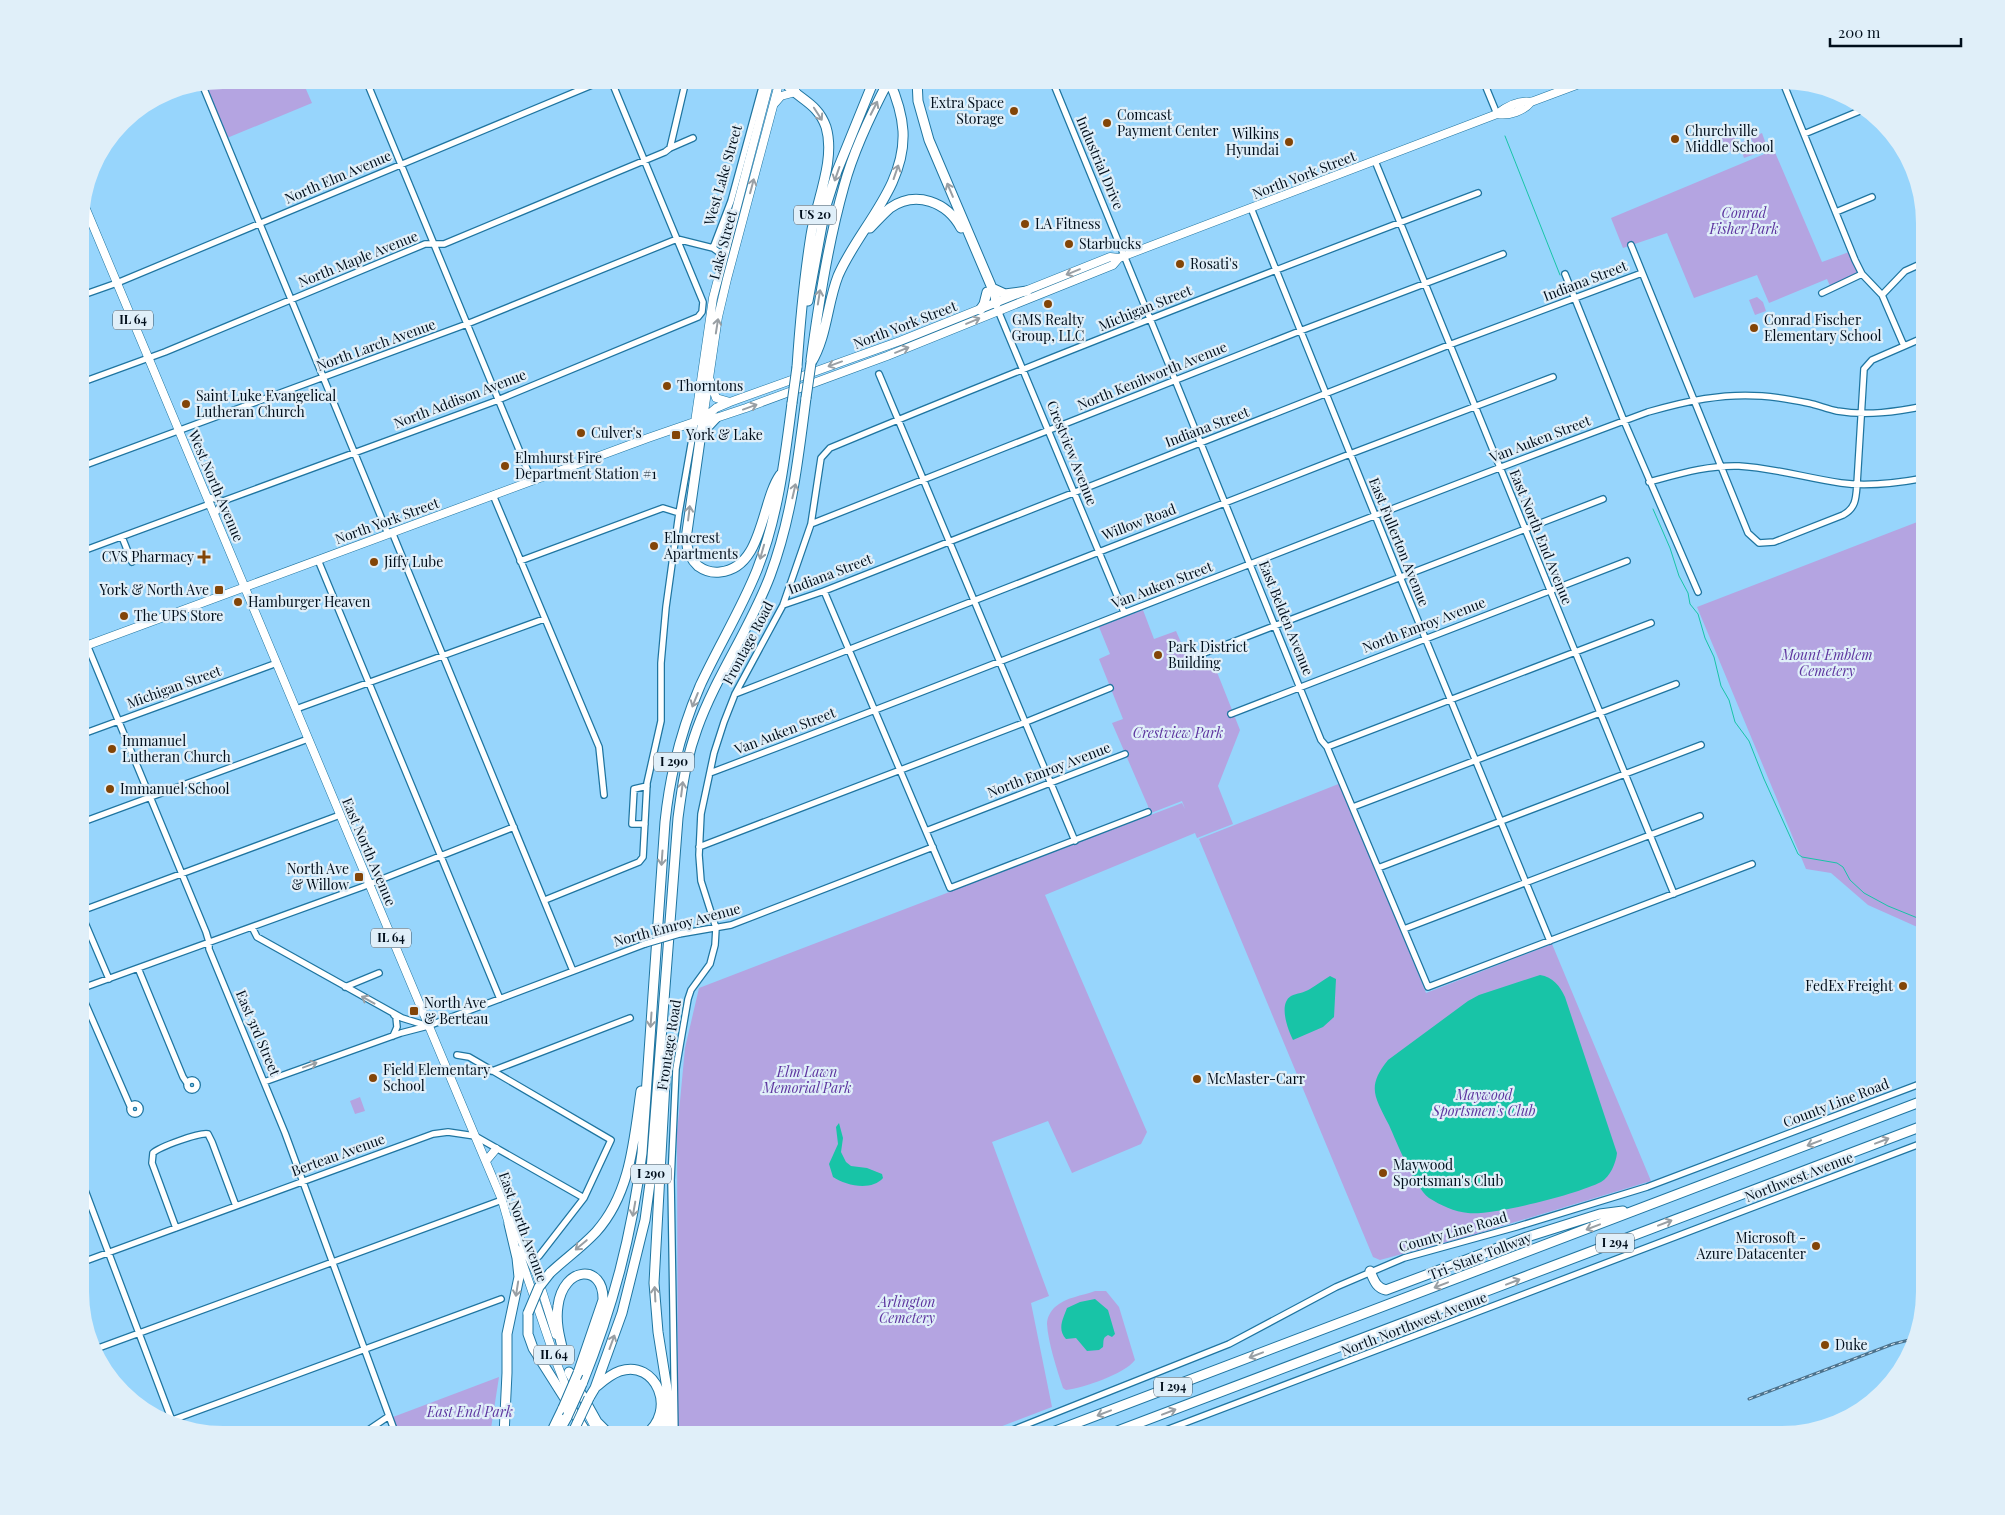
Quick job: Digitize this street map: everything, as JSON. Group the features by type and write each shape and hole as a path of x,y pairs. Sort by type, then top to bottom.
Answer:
{"highway":[{"name":"US 20","path":"792,89 811,104 819,114 826,127 828,143 828,159 811,232 804,282 797,367"},
{"name":"I 290","path":"562,1426 582,1384 614,1298 630,1231 642,1153 665,822 675,760 701,685 757,570 776,505 783,470 797,367 825,209 837,171 870,89"},
{"name":"I 290","path":"575,1426 595,1388 622,1313 644,1220 654,1151 678,818 685,768 705,709 755,610 779,550 796,481 820,295 844,186 868,120 884,89"},
{"path":"810,363 819,350 832,292 843,266 891,185 898,165 903,132 897,99 893,89"},
{"path":"917,89 918,101 928,140 989,290 980,310"},
{"path":"855,245 882,215 901,202 913,199 938,204 955,218 989,290 995,295 996,305"},
{"path":"989,290 1005,294 1027,291"},
{"path":"700,434 716,418"},
{"path":"699,421 700,434 686,539 692,559 697,565 707,571 730,570 746,557 759,531 773,485 783,470"},
{"path":"668,952 665,1089 654,1283 658,1332 668,1394 670,1426"},
{"path":"582,1426 533,1348 528,1334 528,1313 539,1288 550,1273 597,1231 617,1199 632,1155 650,1039"},
{"name":"Tri-State Tollway","path":"1068,1426 1480,1271 1916,1103"},
{"name":"I 294","path":"1131,1426 1916,1128"},
{"path":"1370,1272 1380,1289 1386,1290 1527,1237 1600,1214 1638,1209"},
{"path":"505,1426 507,1334 518,1278 517,1258 509,1224"},
{"path":"554,1426 563,1408 573,1373 603,1300 599,1283 587,1274 569,1279 560,1296 557,1322 565,1359"},
{"path":"595,1388 614,1373 628,1370 642,1372 653,1381 661,1394 662,1409 654,1426"},
{"path":"573,1373 597,1422 601,1426"},
{"path":"664,1426 668,1406 668,1394"}],"main road":[{"name":"Lake Street","path":"699,421 713,298 768,89"},
{"name":"Lake Street","path":"699,421 727,279 779,89"},
{"name":"North York Street","path":"89,645 532,481 699,421 716,418 887,356 1027,291 1110,257 1122,257 1498,114 1504,108 1525,101 1531,102 1566,89"},
{"path":"773,107 781,96 796,92"},
{"name":"West North Avenue","path":"89,220 245,586"},
{"name":"North York Street","path":"699,421 716,408 730,402 980,310 1113,265 1122,257"},
{"path":"709,374 716,398 730,402"},
{"name":"East North Avenue","path":"245,586 428,1026 502,1200 537,1275 565,1359 573,1373 594,1426"},
{"path":"486,1161 496,1149"},
{"name":"East North Avenue","path":"502,1200 562,1377 584,1426"}],"street":[{"path":"370,89 532,481"},
{"name":"North Elm Avenue","path":"89,293 117,283 582,89"},
{"path":"615,89 677,239 713,248 724,256"},
{"path":"670,148 684,89"},
{"name":"West Lake Street","path":"713,248 732,200 762,89"},
{"name":"Industrial Drive","path":"1056,89 1122,257"},
{"path":"1487,89 1498,114"},
{"path":"1786,89 1862,274 1882,295 1904,346"},
{"path":"204,90 323,378 443,656 573,971"},
{"path":"1804,134 1858,112"},
{"name":"North Maple Avenue","path":"89,380 165,352 425,244 444,244 645,161 693,138"},
{"name":"East North End Avenue","path":"1375,161 1674,894"},
{"name":"Michigan Street","path":"825,452 830,448 898,420 1276,269 1478,193"},
{"path":"1836,212 1872,197"},
{"name":"East Fullerton Avenue","path":"1251,208 1400,578 1550,941"},
{"name":"North Addison Avenue","path":"223,501 498,399 698,317 702,312 703,302 677,239"},
{"name":"North Larch Avenue","path":"89,464 467,324 677,239"},
{"path":"1631,245 1748,534 1759,543 1774,542 1850,511 1855,501 1857,484 1864,369 1872,360 1916,341"},
{"name":"North Kenilworth Avenue","path":"811,524 1300,331 1503,254"},
{"name":"East Belden Avenue","path":"1122,257 1150,319 1321,740 1327,747 1353,807 1428,987 1550,941"},
{"path":"1882,295 1905,271 1916,266"},
{"name":"Indiana Street","path":"782,605 824,591 1449,345 1642,273"},
{"path":"1565,274 1624,421 1698,592"},
{"path":"1822,293 1862,274"},
{"name":"Crestview Avenue","path":"996,305 1050,430 1124,612"},
{"path":"879,374 1075,841"},
{"name":"Willow Road","path":"735,694 975,602 1225,502 1553,377"},
{"name":"Van Auken Street","path":"710,773 875,711 1124,612 1648,412 1694,399 1726,395 1762,396 1807,403 1837,411 1862,413 1894,412 1916,408"},
{"path":"545,900 639,862 643,857 647,786 661,722 661,663 666,608 679,513 699,421"},
{"name":"Frontage Road","path":"675,1426 670,1180 676,1069 688,999 710,964 715,945 716,928 700,881 701,814 724,722 735,694 782,605 811,524 821,458 825,452"},
{"path":"1650,482 1696,469 1722,466 1775,470 1857,484 1898,483 1916,480"},
{"path":"492,496 598,747 604,795"},
{"path":"1194,657 1603,499"},
{"path":"89,549 209,501 223,501"},
{"path":"214,514 223,501"},
{"path":"520,561 663,508 679,513"},
{"path":"122,537 132,562"},
{"path":"318,560 442,855 500,999"},
{"name":"North Emroy Avenue","path":"1231,714 1627,561"},
{"path":"824,591 950,888 1148,812"},
{"path":"296,709 544,619"},
{"path":"1327,747 1651,623"},
{"name":"East 3rd Street","path":"89,658 150,797 209,942 209,949 303,1181 393,1426"},
{"name":"Michigan Street","path":"89,732 277,663"},
{"path":"1353,807 1676,684"},
{"path":"700,847 1110,688"},
{"path":"89,820 308,739"},
{"path":"1378,868 1701,745"},
{"name":"North Emroy Avenue","path":"926,831 1125,754"},
{"path":"645,824 632,824 634,789 647,786"},
{"path":"89,908 340,815"},
{"path":"1404,929 1700,816"},
{"path":"89,987 369,884 514,828"},
{"name":"North Emroy Avenue","path":"264,1082 393,1036 428,1026 645,944 679,934 731,925 933,847"},
{"path":"1550,941 1752,864"},
{"path":"252,927 257,937 345,987 406,1020 428,1026"},
{"path":"89,932 109,979"},
{"path":"138,968 183,1077 187,1082"},
{"path":"345,987 379,973"},
{"path":"89,1011 130,1106"},
{"path":"392,1013 396,1016 397,1022 393,1036"},
{"path":"492,1072 630,1018"},
{"path":"457,1055 469,1057 611,1140 584,1198 539,1256"},
{"name":"County Line Road","path":"1023,1426 1229,1344 1336,1287 1404,1258 1516,1227 1647,1187 1916,1085"},
{"name":"Berteau Avenue","path":"89,1260 433,1134 448,1132 475,1136 584,1198"},
{"path":"176,1228 152,1163 153,1153 200,1134 208,1134 212,1142 236,1206"},
{"name":"Northwest Avenue","path":"1682,1236 1916,1145"},
{"path":"89,1200 140,1333 168,1414"},
{"path":"101,1347 502,1200"},
{"name":"North Northwest Avenue","path":"1178,1426 1682,1236"},
{"path":"181,1419 364,1348 501,1299"},
{"path":"375,1426 390,1416"}],"green space":[{"path":"306,89 312,103 227,138 206,90"},
{"path":"1733,132 1738,149 1726,153 1721,135"},
{"path":"1762,133 1768,150 1757,154 1751,138"},
{"path":"1750,139 1755,154 1744,158 1739,143"},
{"name":"Conrad Fisher Park","path":"1774,150 1822,262 1849,252 1858,271 1856,274 1830,286 1827,279 1769,303 1757,275 1694,298 1667,233 1623,248 1611,218"},
{"path":"1757,297 1763,302 1766,311 1755,315 1749,300"},
{"name":"Mount Emblem Cemetery","path":"1916,522 1916,926 1868,905 1831,873 1806,869 1697,607"},
{"path":"1143,610 1154,639 1176,631 1191,665 1211,657 1240,730 1218,786 1233,824 1197,838 1195,833 1045,895 1147,1132 1141,1144 1072,1173 1048,1121 992,1142 1049,1296 1031,1303 1052,1407 1002,1426 678,1426 677,1133 685,1048 699,988 1182,803 1185,809 1182,801 1151,813 1112,723 1123,719 1099,659 1110,654 1099,627"},
{"name":"Maywood Sportsmen's Club","path":"1341,783 1426,993 1552,944 1651,1181 1469,1236 1380,1260 1373,1257 1199,839"},
{"path":"360,1097 365,1111 355,1114 350,1101"},
{"path":"1095,1291 1106,1291 1119,1307 1135,1360 1113,1375 1093,1383 1066,1390 1063,1388 1053,1356 1047,1324 1048,1319 1052,1310 1059,1304"},
{"name":"East End Park","path":"499,1377 491,1426 396,1426 393,1417"}],"shaded area":[{"path":"1540,975 1556,983 1565,997 1617,1153 1614,1165 1607,1177 1601,1182 1535,1203 1480,1213 1468,1213 1448,1208 1429,1198 1412,1174 1377,1099 1375,1085 1377,1078 1388,1060 1468,1001 1479,995"},
{"path":"1330,976 1336,979 1334,1017 1323,1027 1293,1040 1285,1017 1287,1000 1291,996 1308,990"},
{"path":"839,1123 843,1138 841,1152 846,1162 851,1166 867,1168 882,1174 883,1178 878,1182 872,1185 859,1186 845,1183 833,1177 829,1164 838,1144 836,1127"},
{"path":"1095,1299 1108,1310 1115,1334 1112,1337 1108,1335 1105,1337 1103,1347 1099,1350 1087,1351 1076,1338 1066,1339 1061,1328 1067,1308 1080,1302"}],"waterway":[{"path":"1505,136 1560,275"},
{"path":"1653,509 1670,548 1679,576 1688,593 1690,604 1698,614 1705,638 1714,657 1721,686 1729,700 1735,722 1749,741 1798,854 1802,857 1837,863 1843,867 1850,880 1864,893 1888,906 1916,917"}],"railway":[{"path":"1749,1399 1893,1344 1907,1341"}],"place":[{"name":"Extra Space Storage","path":"1014,111"},
{"name":"Comcast Payment Center","path":"1107,123"},
{"name":"Churchville Middle School","path":"1675,139"},
{"name":"Wilkins Hyundai","path":"1289,142"},
{"name":"LA Fitness","path":"1025,224"},
{"name":"Starbucks","path":"1069,244"},
{"name":"Rosati's","path":"1180,264"},
{"name":"GMS Realty Group, LLC","path":"1048,304"},
{"name":"Conrad Fischer Elementary School","path":"1754,328"},
{"name":"Thorntons","path":"667,386"},
{"name":"Saint Luke Evangelical Lutheran Church","path":"186,404"},
{"name":"Culver's","path":"581,433"},
{"name":"York & Lake","path":"676,435"},
{"name":"Elmhurst Fire Department Station #1","path":"505,466"},
{"name":"Elmcrest Apartments","path":"654,546"},
{"name":"CVS Pharmacy","path":"204,557"},
{"name":"Jiffy Lube","path":"374,562"},
{"name":"York & North Ave","path":"219,590"},
{"name":"Hamburger Heaven","path":"238,602"},
{"name":"The UPS Store","path":"124,616"},
{"name":"Park District Building","path":"1158,655"},
{"name":"Immanuel Lutheran Church","path":"112,749"},
{"name":"Immanuel School","path":"110,789"},
{"name":"North Ave & Willow","path":"359,877"},
{"name":"FedEx Freight","path":"1903,986"},
{"name":"North Ave & Berteau","path":"414,1011"},
{"name":"Field Elementary School","path":"373,1078"},
{"name":"McMaster-Carr","path":"1197,1079"},
{"name":"Maywood Sportsman's Club","path":"1383,1173"},
{"name":"Microsoft - Azure Datacenter","path":"1816,1246"},
{"name":"Duke","path":"1825,1345"}],"park label":[{"name":"Crestview Park","path":"1178,733"},
{"name":"Elm Lawn Memorial Park","path":"807,1080"},
{"name":"Arlington Cemetery","path":"907,1310"}]}
